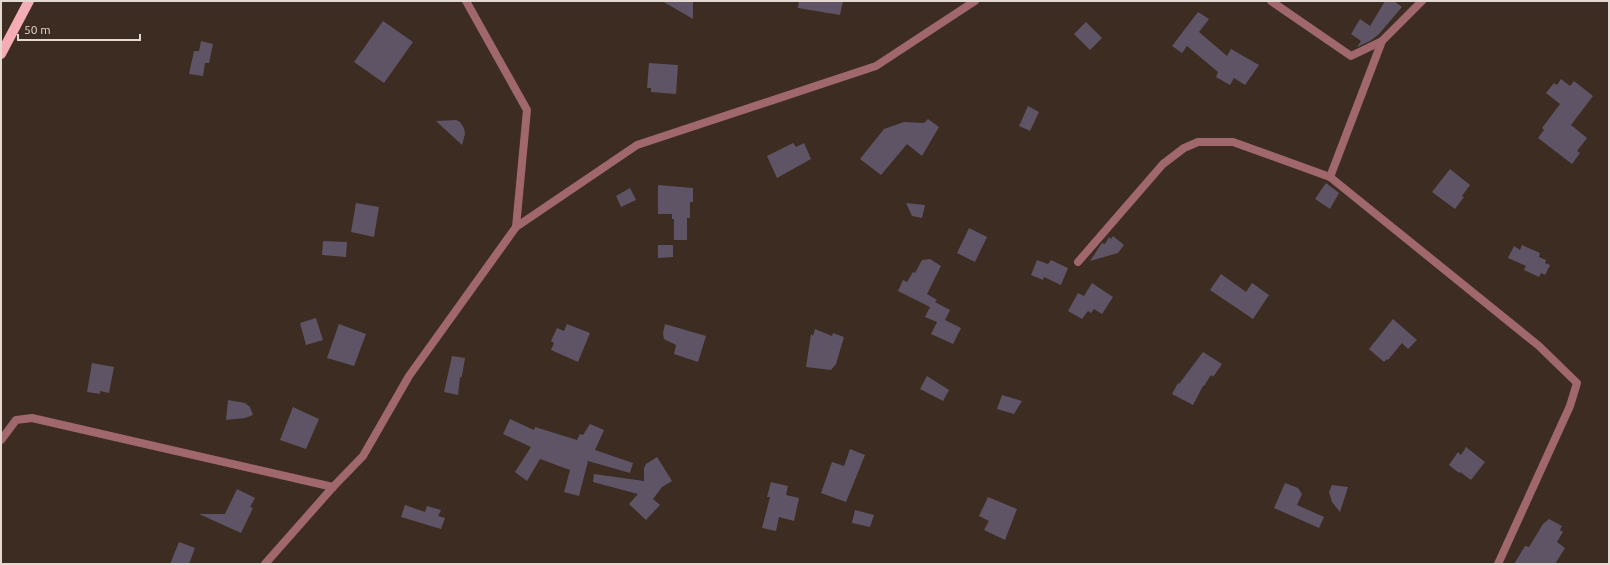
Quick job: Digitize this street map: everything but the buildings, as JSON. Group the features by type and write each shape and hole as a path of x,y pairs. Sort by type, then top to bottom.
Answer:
{"main road":[{"path":"1,54 29,1"}],"street":[{"path":"466,1 527,110 516,227"},
{"path":"265,564 333,487 363,456 409,376 516,227 637,145 876,66 975,1"},
{"path":"1271,1 1351,56 1382,41 1422,1"},
{"path":"1330,177 1382,41"},
{"path":"1078,262 1163,164 1184,148 1198,142 1233,142 1330,177 1539,346 1577,383 1570,406 1498,564"},
{"path":"1,440 16,420 32,418 333,487"}]}
